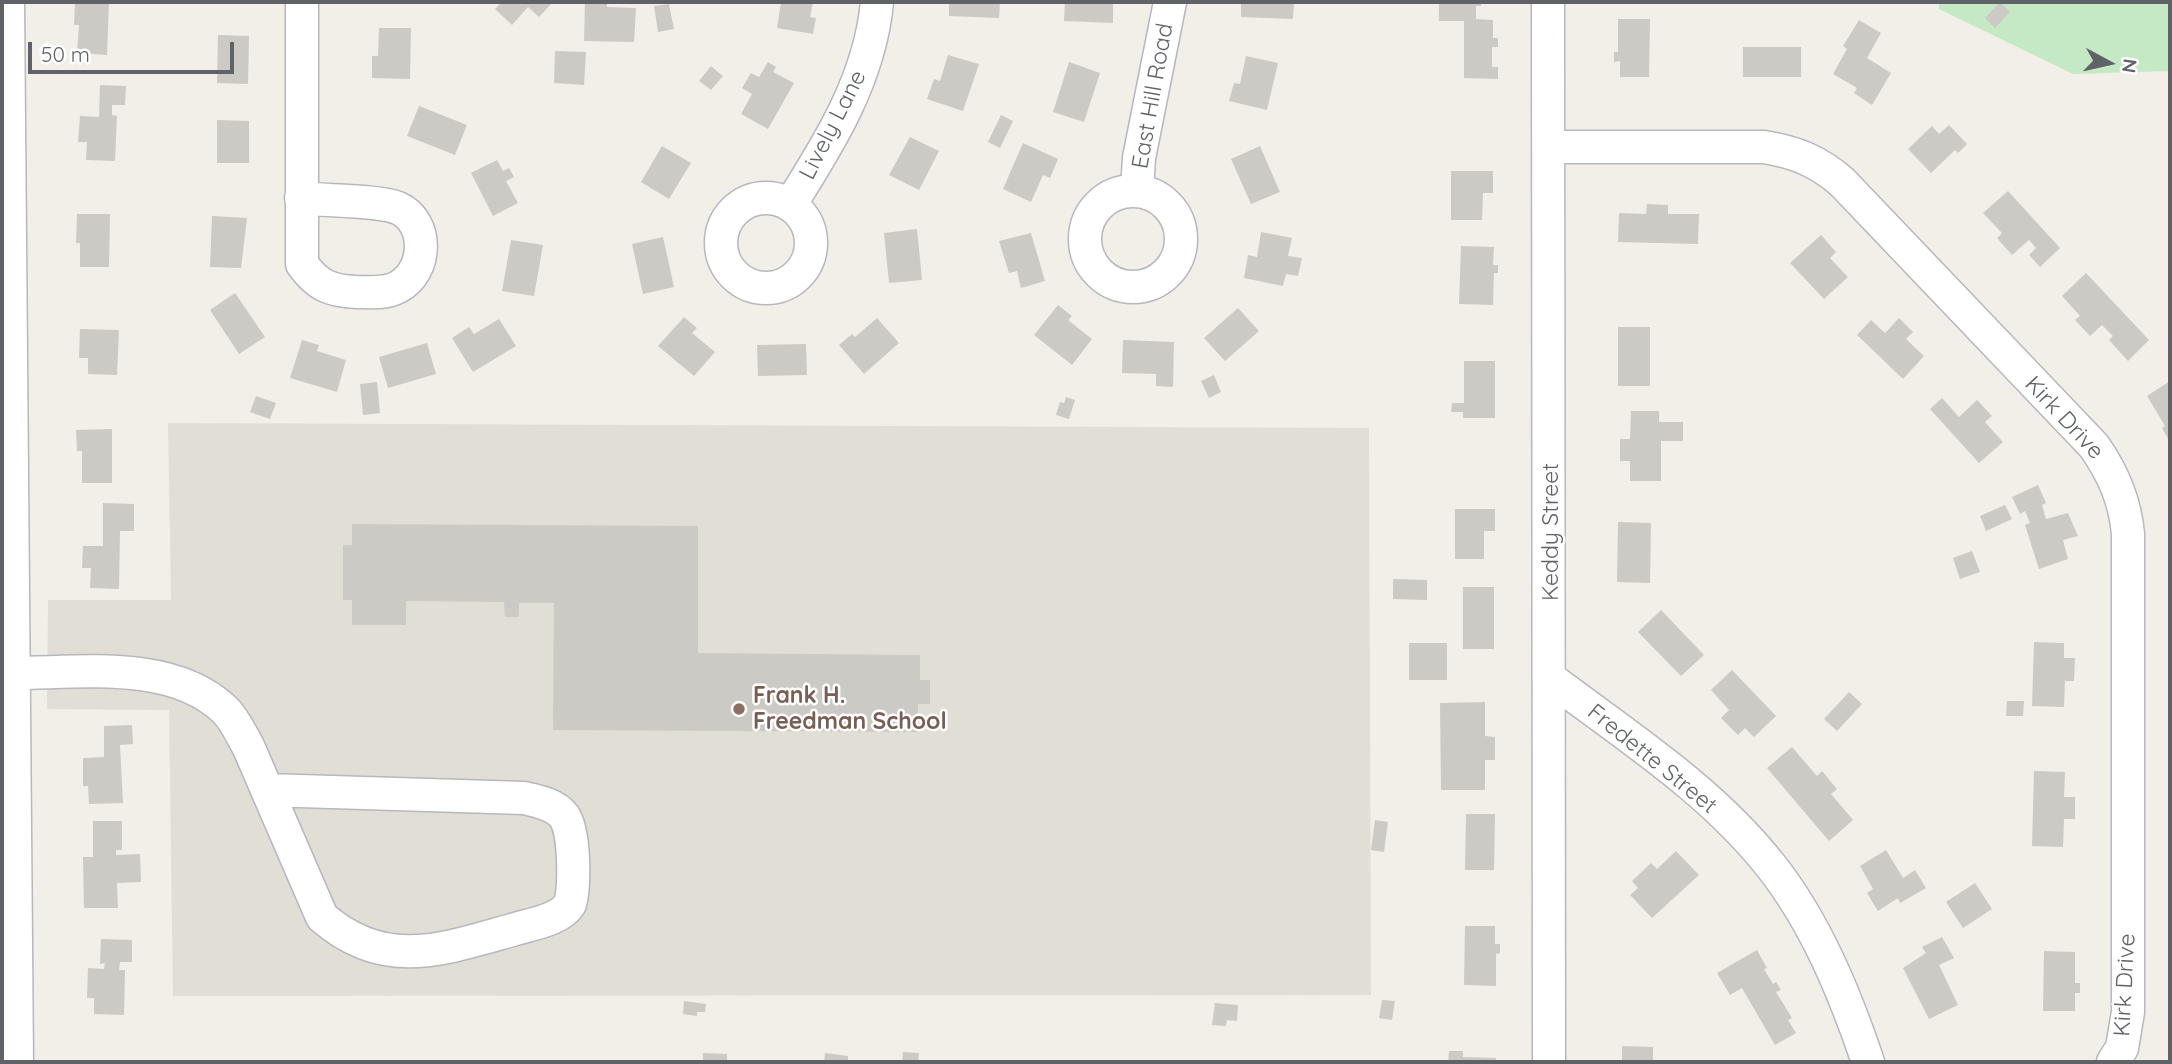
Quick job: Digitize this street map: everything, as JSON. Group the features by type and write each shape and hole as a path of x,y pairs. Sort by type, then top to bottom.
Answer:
{"street":[{"path":"8,2 5,122 17,1062"},
{"path":"301,198 302,2"},
{"name":"Lively Lane","path":"790,205 838,125 858,84 870,45 877,2"},
{"name":"East Hill Road","path":"1137,191 1139,158 1170,2"},
{"name":"Keddy Street","path":"1548,2 1551,679 1549,1062"},
{"name":"Kirk Drive","path":"1550,147 1764,147 1789,151 1816,162 1842,182 2094,446 2107,466 2123,504 2128,534 2129,1012 2125,1039 2113,1062"},
{"path":"13,673 131,673 196,692 218,704 235,723 322,917 342,933 365,945 391,951 442,950 553,918 570,904 573,888 568,823 561,812 541,802 524,798 267,790"},
{"name":"Fredette Street","path":"1551,679 1687,781 1772,867 1794,899 1831,969 1868,1062"}],"shaded area":[{"name":"Frank H. Freedman School","path":"168,423 1369,428 1371,995 173,996 169,710 47,709 48,600 171,600"}],"green space":[{"path":"1939,2 2170,2 2170,71 2073,74 1939,9"}],"building":[{"path":"75,2 109,2 107,55 77,53 79,25 74,25"},
{"path":"502,2 553,2 539,17 528,7 512,25 495,9"},
{"path":"585,2 607,2 607,7 636,8 634,42 584,41"},
{"path":"781,2 813,2 810,17 816,18 813,34 777,28"},
{"path":"949,2 1000,2 999,18 949,16"},
{"path":"1065,2 1113,2 1113,23 1064,21"},
{"path":"1241,2 1294,2 1293,19 1241,17"},
{"path":"1439,2 1481,2 1481,6 1476,6 1476,19 1493,20 1493,38 1498,38 1498,47 1492,47 1492,67 1498,67 1498,79 1464,78 1464,21 1439,21"},
{"path":"2000,2 2010,12 1995,28 1985,18"},
{"path":"669,4 674,29 658,32 654,6"},
{"path":"1618,19 1650,19 1649,77 1620,77 1620,61 1614,62 1614,52 1618,52"},
{"path":"1859,20 1881,33 1867,58 1891,73 1872,105 1854,93 1857,88 1833,74 1847,49 1843,46"},
{"path":"379,28 411,28 410,79 372,78 372,56 378,56"},
{"path":"218,35 249,36 248,84 217,83"},
{"path":"1743,47 1801,47 1801,77 1743,77"},
{"path":"555,51 586,52 584,85 554,83"},
{"path":"948,55 979,64 963,111 927,99 934,79 940,81"},
{"path":"1246,56 1278,63 1267,110 1229,101 1234,83 1240,84"},
{"path":"768,62 776,67 773,72 794,83 768,129 741,114 752,94 742,88 751,73 759,77"},
{"path":"1069,62 1100,73 1084,122 1053,112"},
{"path":"711,66 723,76 711,90 699,81"},
{"path":"100,85 126,86 125,105 112,105 112,115 117,116 115,161 86,160 87,142 78,142 80,116 99,117"},
{"path":"419,106 467,125 455,155 407,136"},
{"path":"1001,115 1013,121 1000,148 988,142"},
{"path":"217,120 249,121 249,163 217,163"},
{"path":"1949,125 1967,144 1958,153 1955,150 1931,173 1908,149 1932,126 1939,134"},
{"path":"910,137 939,151 919,190 889,175"},
{"path":"1023,143 1058,159 1050,178 1043,175 1031,202 1003,189"},
{"path":"662,146 691,163 669,199 641,182"},
{"path":"1260,146 1280,192 1251,204 1231,159"},
{"path":"497,160 503,171 509,168 514,177 506,181 518,203 493,216 471,173"},
{"path":"1451,171 1493,171 1493,193 1483,193 1482,220 1451,220"},
{"path":"2008,191 2060,248 2040,267 2029,255 2036,248 2029,240 2012,255 1997,238 2002,233 1983,213"},
{"path":"1647,204 1668,205 1668,214 1699,214 1698,244 1618,242 1619,213 1646,214"},
{"path":"77,214 110,214 109,267 80,267 80,243 76,243"},
{"path":"212,216 247,218 241,268 210,267"},
{"path":"917,229 922,280 889,283 884,233"},
{"path":"1261,232 1292,238 1288,256 1302,258 1298,276 1286,274 1283,286 1244,278 1248,255 1257,257"},
{"path":"1031,233 1045,281 1021,288 1017,271 1009,273 999,241"},
{"path":"1821,235 1836,252 1830,258 1848,277 1824,299 1790,263"},
{"path":"663,237 674,287 643,294 632,244"},
{"path":"511,240 543,245 534,296 502,291"},
{"path":"1461,246 1494,247 1493,265 1498,265 1498,273 1494,273 1493,305 1459,304"},
{"path":"2086,273 2149,340 2128,361 2109,340 2113,336 2102,325 2090,336 2075,320 2080,316 2062,296"},
{"path":"235,293 265,337 239,354 210,310"},
{"path":"1058,305 1072,316 1068,320 1092,339 1072,365 1034,335"},
{"path":"1238,308 1259,331 1225,361 1204,338"},
{"path":"684,317 697,328 692,333 715,352 694,376 658,346"},
{"path":"877,318 899,343 864,374 839,345 852,334 855,337"},
{"path":"1899,318 1913,332 1906,339 1924,356 1903,379 1857,335 1871,320 1885,333"},
{"path":"499,319 516,346 473,372 452,338 469,327 474,334"},
{"path":"1618,327 1650,327 1650,386 1618,386"},
{"path":"80,329 119,330 117,375 88,374 88,358 79,358"},
{"path":"302,340 319,345 317,351 346,360 337,392 290,378"},
{"path":"1123,340 1174,342 1173,387 1156,386 1156,374 1122,373"},
{"path":"427,343 436,374 388,388 379,357"},
{"path":"806,344 807,375 758,376 757,345"},
{"path":"1464,361 1495,361 1495,418 1463,418 1463,412 1451,412 1452,403 1464,403"},
{"path":"1214,375 1221,392 1209,398 1201,381"},
{"path":"2170,381 2170,442 2162,428 2165,426 2147,396"},
{"path":"377,382 380,413 363,415 360,384"},
{"path":"256,396 276,403 270,419 250,412"},
{"path":"1066,397 1075,400 1069,419 1056,415 1060,402 1064,403"},
{"path":"1942,398 1959,417 1977,400 1992,416 1985,422 2003,442 1979,463 1930,409"},
{"path":"1631,411 1659,411 1659,422 1683,422 1683,441 1661,441 1661,481 1630,481 1630,461 1620,461 1620,439 1630,439"},
{"path":"112,429 112,483 82,483 82,451 77,451 76,430"},
{"path":"2038,485 2046,503 2042,505 2046,519 2068,513 2078,536 2063,540 2068,559 2039,569 2025,525 2030,523 2025,511 2020,514 2012,497"},
{"path":"103,503 134,504 134,531 120,531 119,589 90,588 91,568 82,568 83,546 103,546"},
{"path":"2005,505 2012,519 1986,531 1980,516"},
{"path":"1455,509 1495,509 1495,531 1484,531 1484,559 1455,559"},
{"path":"1618,522 1651,523 1650,583 1617,582"},
{"path":"352,524 698,526 698,653 920,655 920,680 930,680 930,704 918,704 918,732 553,730 554,603 519,603 519,617 505,617 504,602 406,601 406,625 352,625 352,600 343,600 343,545 352,545"},
{"path":"1972,551 1980,572 1960,579 1953,558"},
{"path":"1393,579 1427,580 1427,600 1393,599"},
{"path":"1463,587 1494,587 1494,649 1463,649"},
{"path":"1661,610 1704,655 1681,676 1638,632"},
{"path":"2034,642 2064,643 2064,658 2075,658 2074,681 2065,681 2064,707 2032,706"},
{"path":"1409,643 1447,643 1447,680 1409,680"},
{"path":"1732,670 1776,716 1754,737 1745,728 1738,735 1721,718 1729,710 1711,690"},
{"path":"1849,692 1862,704 1837,731 1824,719"},
{"path":"2007,701 2024,701 2023,716 2006,716"},
{"path":"1485,702 1485,736 1495,737 1495,760 1485,760 1485,790 1441,790 1440,703"},
{"path":"132,725 133,744 120,745 123,803 89,804 88,786 83,786 83,758 104,757 104,726"},
{"path":"1792,747 1817,776 1822,771 1837,789 1831,794 1853,820 1829,841 1767,768"},
{"path":"2034,771 2065,772 2064,797 2075,797 2075,819 2064,819 2063,847 2032,846"},
{"path":"1466,814 1495,814 1494,870 1465,870"},
{"path":"1375,820 1388,822 1384,852 1371,850"},
{"path":"93,821 122,821 122,850 116,850 116,855 140,854 141,882 117,883 118,908 84,908 83,857 93,857"},
{"path":"1886,850 1903,878 1915,870 1926,888 1900,903 1898,898 1878,911 1867,893 1873,889 1860,866"},
{"path":"1676,851 1699,875 1652,918 1630,895 1638,888 1632,881 1651,863 1657,869"},
{"path":"1975,883 1992,909 1963,928 1946,902"},
{"path":"1465,926 1495,926 1495,944 1500,944 1500,953 1496,954 1496,986 1464,985"},
{"path":"1942,937 1954,958 1939,965 1958,1005 1929,1019 1903,968 1926,953 1922,947"},
{"path":"101,939 132,940 132,962 120,962 119,970 125,970 124,1015 94,1014 94,998 87,998 88,968 104,969 105,963 100,964"},
{"path":"1757,950 1773,984 1776,982 1781,990 1776,992 1792,1018 1788,1020 1796,1033 1775,1045 1742,988 1730,995 1717,973"},
{"path":"2044,951 2075,952 2075,983 2080,983 2080,993 2075,993 2075,1011 2043,1011"},
{"path":"1382,1000 1395,1001 1392,1020 1379,1018"},
{"path":"684,1001 706,1004 705,1012 697,1012 697,1016 683,1014"},
{"path":"1215,1003 1238,1005 1237,1021 1227,1020 1226,1026 1212,1025"},
{"path":"1622,1046 1653,1047 1653,1062 1622,1062"},
{"path":"1449,1051 1463,1051 1463,1057 1496,1058 1496,1062 1448,1062"},
{"path":"903,1052 919,1053 918,1062 902,1062"},
{"path":"703,1053 727,1054 727,1062 703,1062"},
{"path":"825,1053 848,1056 848,1062 824,1062"}],"place":[{"name":"Frank H. Freedman School","path":"739,709"}]}
